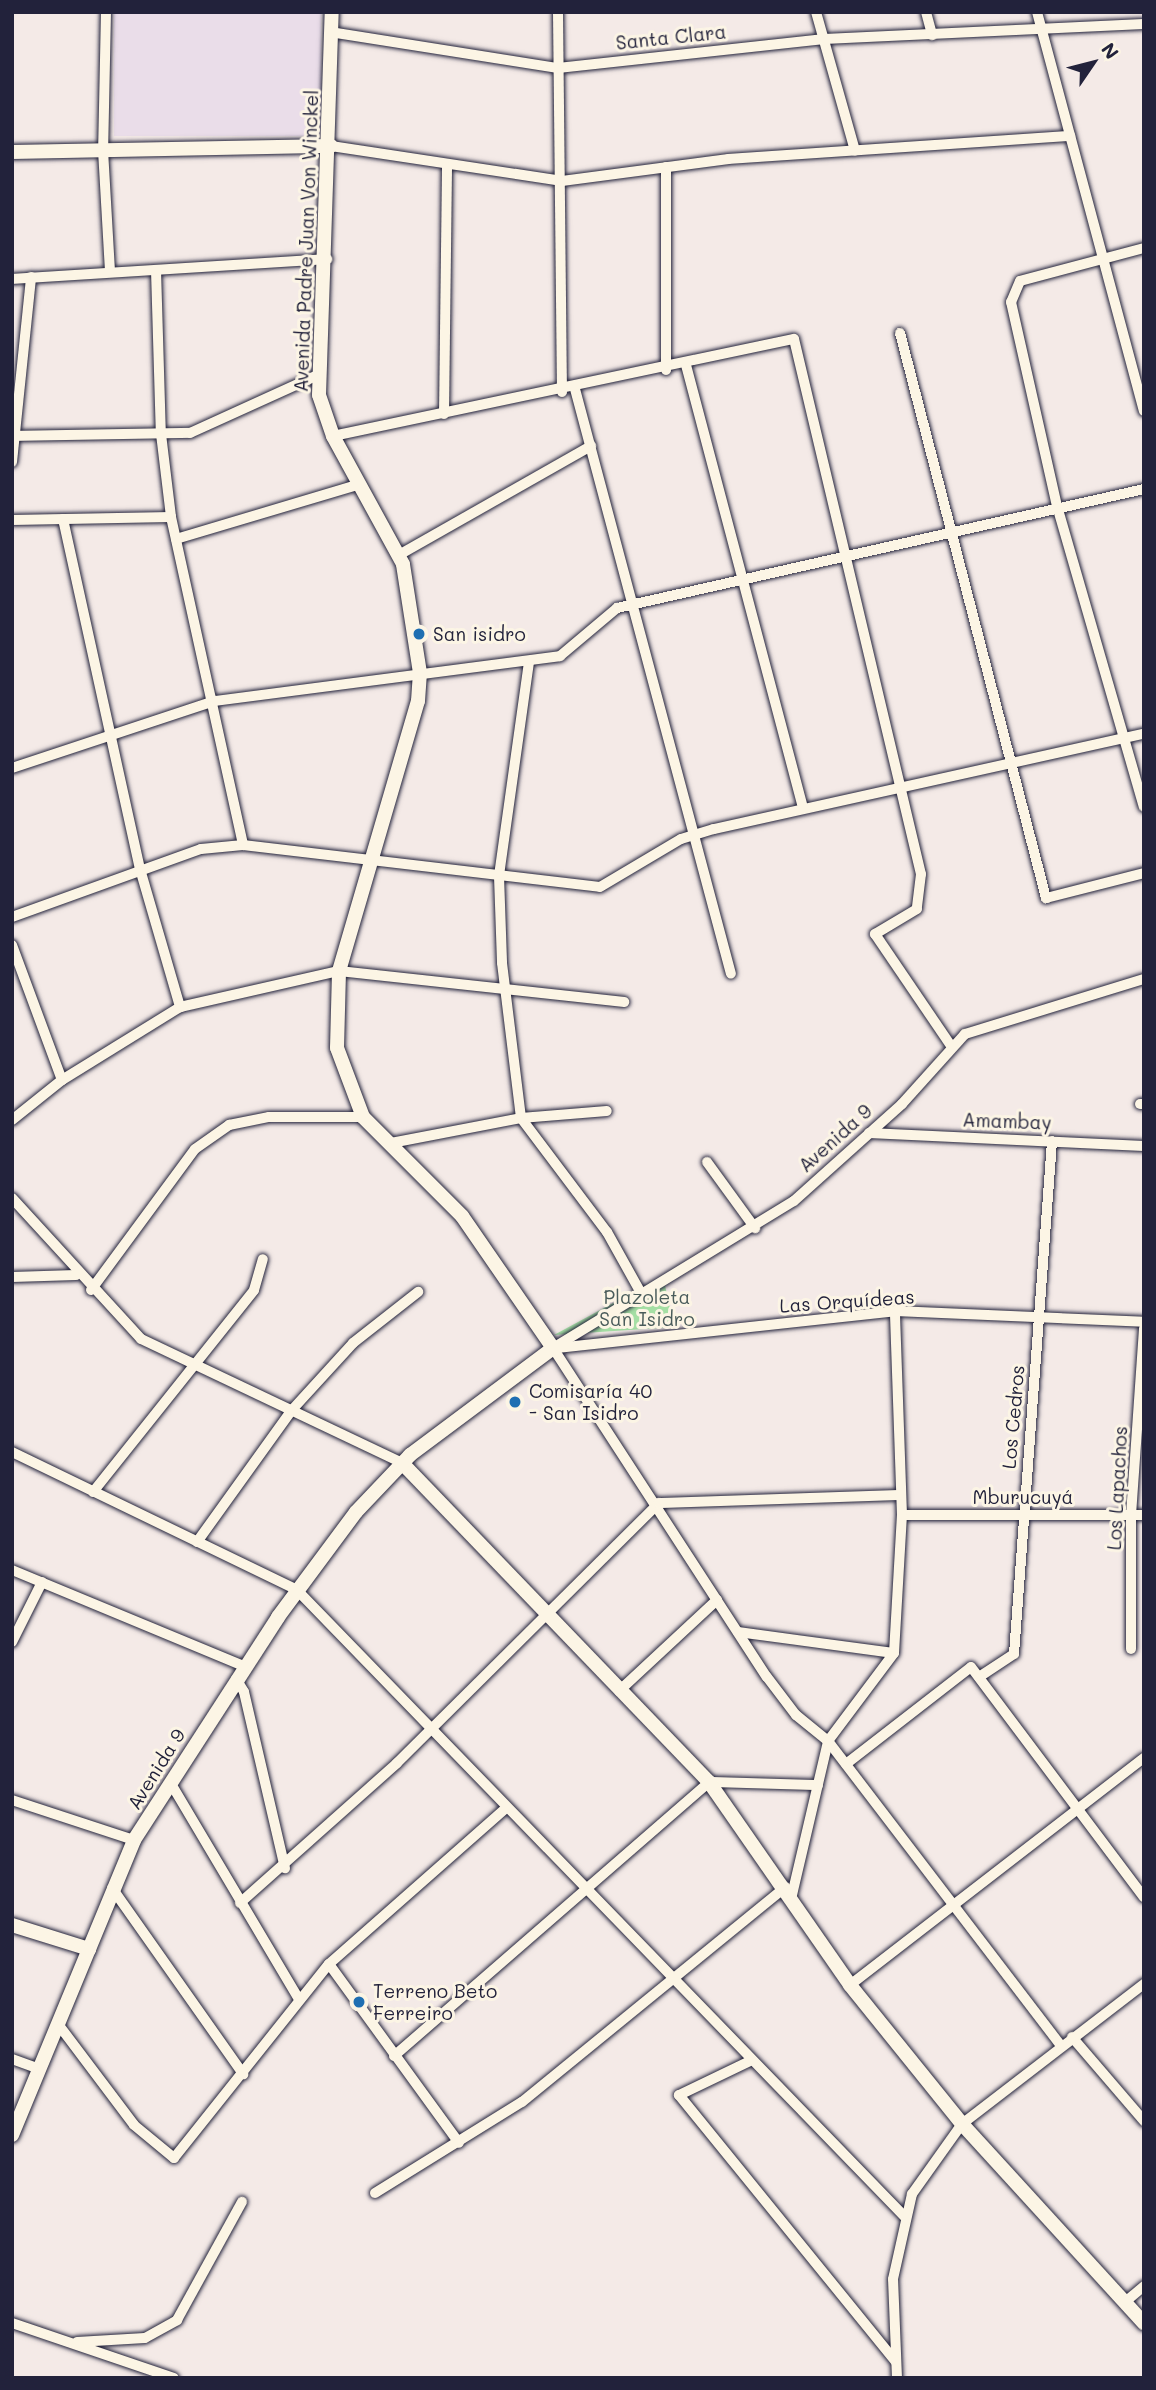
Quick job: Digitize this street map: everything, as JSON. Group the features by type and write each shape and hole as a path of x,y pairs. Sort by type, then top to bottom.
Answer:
{"main road":[{"name":"Avenida Padre Juan Von Winckel","path":"332,12 331,146 320,374 321,408 333,436 399,555 412,596 420,673 418,701 339,971 337,1048 363,1117 479,1237 553,1348"},
{"path":"12,152 331,146"},
{"path":"553,1348 402,1463 709,1782 789,1891 850,1985 962,2124 1144,2323"},
{"name":"Avenida 9","path":"12,2135 134,1840 240,1673 297,1590 402,1463"},
{"path":"12,1925 89,1949"}],"street":[{"path":"106,12 103,150 110,270"},
{"path":"558,12 562,181 562,392"},
{"path":"816,12 855,151"},
{"path":"926,12 932,35"},
{"path":"1037,12 1144,411"},
{"name":"Santa Clara","path":"330,32 558,68 824,39 1144,24"},
{"path":"331,146 447,167 562,181 666,167 1070,136"},
{"path":"444,414 447,167"},
{"path":"666,167 666,370"},
{"path":"1144,248 1104,255 1020,281 1011,302 1057,506 1144,807"},
{"path":"12,279 110,270 156,270 327,259"},
{"path":"156,270 161,434 171,517 215,701 243,845"},
{"path":"12,463 31,277"},
{"path":"900,332 1046,898 1144,873"},
{"path":"333,436 562,392 794,340 903,788 921,874 917,909 874,934 951,1046"},
{"path":"686,366 803,808"},
{"path":"14,436 190,433 320,374"},
{"path":"575,389 630,605 731,974"},
{"path":"399,555 591,446"},
{"path":"176,539 360,484"},
{"path":"12,768 110,738 215,701 420,673 529,662 569,652 610,612 630,605 740,576 1144,489"},
{"path":"12,520 171,517"},
{"path":"63,519 141,869 180,1007"},
{"path":"529,662 499,876 505,989 521,1118 607,1232 642,1295"},
{"path":"12,917 201,849 243,845 600,887 694,835 803,808 1144,734"},
{"path":"12,946 62,1080"},
{"path":"12,1120 62,1080 180,1007 339,971 624,1002"},
{"name":"Avenida 9","path":"553,1348 755,1228 869,1133 951,1046 995,1022 1144,979"},
{"path":"391,1143 521,1118 607,1111"},
{"path":"91,1290 195,1149 229,1125 268,1118 363,1117"},
{"name":"Amambay","path":"869,1133 1144,1146"},
{"name":"Los Cedros","path":"979,1677 1014,1654 1022,1515 1052,1141"},
{"path":"707,1162 755,1228"},
{"path":"12,1198 76,1275 141,1339 190,1367 402,1463"},
{"path":"93,1492 254,1290 263,1259"},
{"path":"12,1277 76,1275"},
{"path":"197,1542 291,1411 352,1343 418,1292"},
{"path":"375,2193 522,2102 668,1977 789,1891 828,1741 894,1653 902,1515 895,1311"},
{"name":"Las Orquídeas","path":"553,1348 895,1311 1038,1320 1144,1322"},
{"name":"Los Lapachos","path":"1131,1648 1131,1515 1144,1328"},
{"path":"553,1348 659,1503 717,1600 796,1715 828,1741 1061,2046"},
{"path":"12,1452 297,1590 586,1888 668,1977 905,2217"},
{"path":"240,1903 285,1868 659,1503 901,1495"},
{"name":"Mburucuyá","path":"902,1515 1144,1515"},
{"path":"12,1570 240,1673 285,1868"},
{"path":"12,1642 42,1582"},
{"path":"619,1690 717,1600"},
{"path":"738,1632 894,1653"},
{"path":"846,1765 971,1667 1144,1897"},
{"path":"850,1985 952,1903 1144,1758"},
{"path":"170,1782 299,1999"},
{"path":"394,2056 709,1782 818,1785"},
{"path":"12,1800 134,1840"},
{"path":"58,2024 165,2155 185,2151 299,1999 329,1964 506,1808"},
{"path":"113,1888 243,2074"},
{"path":"329,1964 459,2143"},
{"path":"897,2378 893,2279 912,2194 962,2124 1144,1984"},
{"path":"1072,2037 1144,2121"},
{"path":"12,2059 40,2068"},
{"path":"750,2061 679,2095 897,2363"},
{"path":"78,2342 145,2338 177,2320 242,2202"},
{"path":"1125,2301 1144,2287"},
{"path":"12,2323 78,2342 174,2378"}],"shaded area":[{"path":"114,12 321,12 321,136 114,136"}],"green space":[{"name":"Plazoleta San Isidro","path":"663,1276 674,1327 554,1335"}],"place":[{"name":"San isidro","path":"419,634"},
{"name":"Comisaría 40 - San Isidro","path":"515,1402"},
{"name":"Terreno Beto Ferreiro","path":"359,2002"}]}
